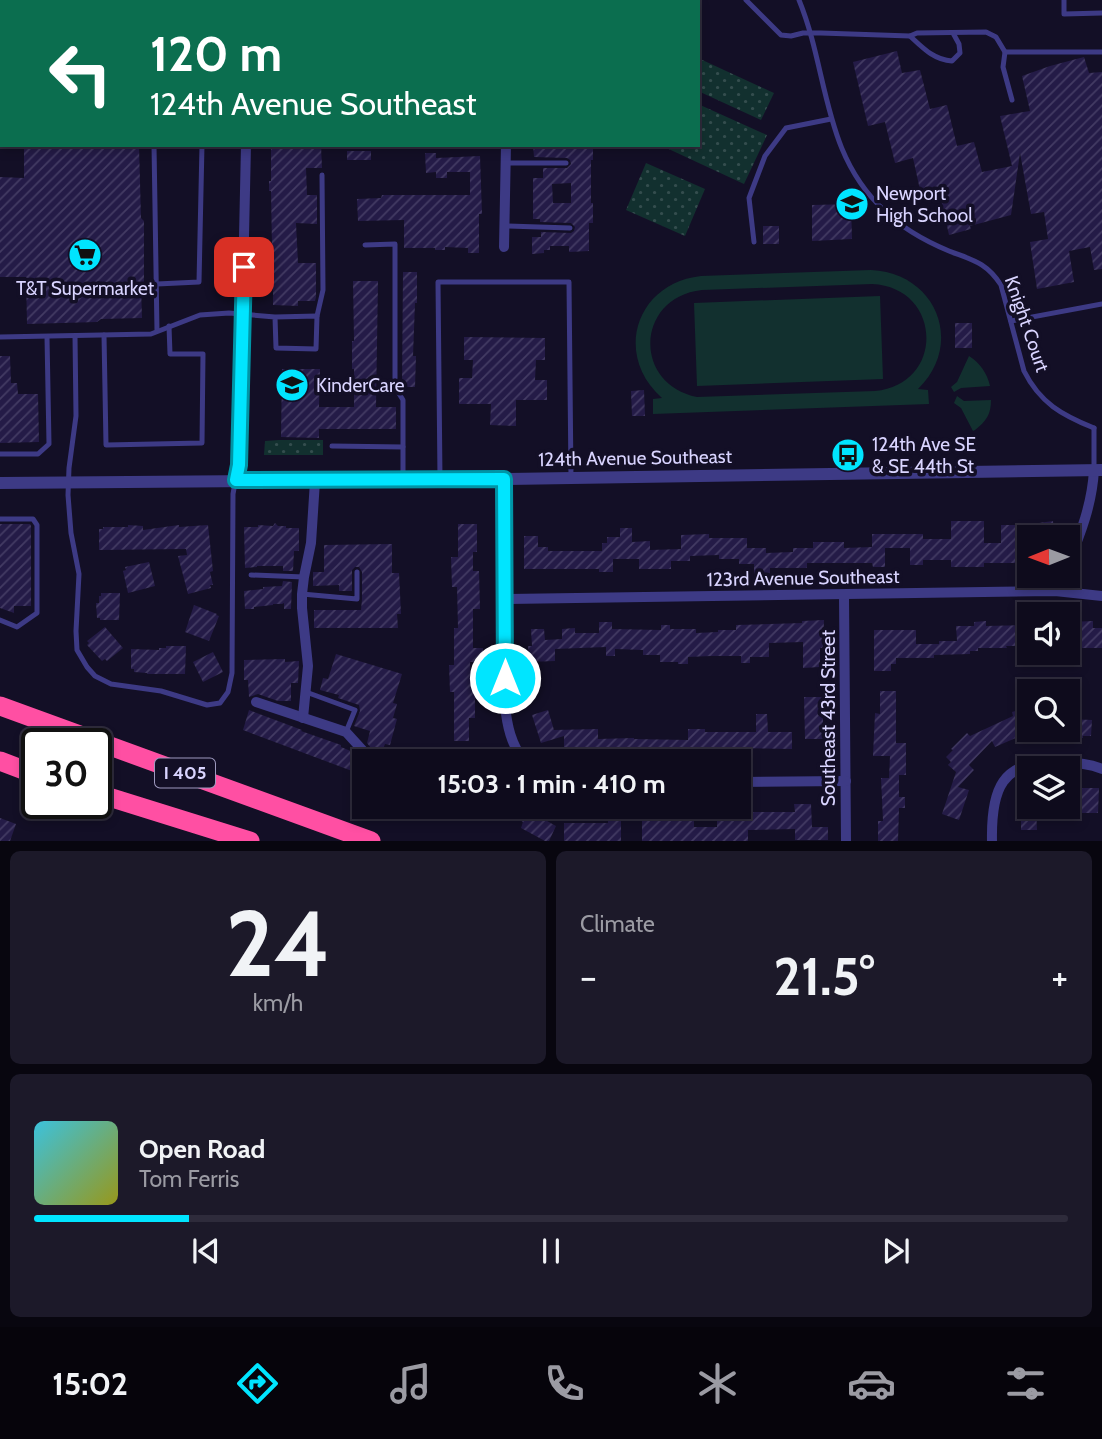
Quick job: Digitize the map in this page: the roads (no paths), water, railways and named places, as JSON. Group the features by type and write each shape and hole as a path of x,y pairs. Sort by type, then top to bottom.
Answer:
{"highway":[{"name":"I 405","path":"0,706 371,841"},
{"path":"0,761 21,769"},
{"name":"I 405","path":"112,800 250,841"},
{"path":"112,802 208,841"}],"street":[{"path":"236,480 239,465 246,147"},
{"path":"505,247 506,147"},
{"path":"1080,535 1097,466"},
{"name":"124th Avenue Southeast","path":"0,483 571,478 1097,466"},
{"path":"504,479 505,705 511,738 517,749"},
{"path":"303,718 308,666 302,594 311,544 314,481"},
{"path":"1055,592 1057,588"},
{"name":"123rd Avenue Southeast","path":"505,599 1055,592 1102,596"},
{"name":"Southeast 43rd Street","path":"844,595 846,841"},
{"path":"256,702 346,732 362,749"},
{"path":"992,841 994,800 1000,785 1021,767 1042,761 1083,763 1102,769"},
{"path":"751,782 846,781"}],"lane":[{"path":"746,0 780,35 811,33 910,36 917,33 986,32 996,37 1005,52 1003,67 1013,100"},
{"name":"Knight Court","path":"799,0 811,33 839,146 849,166 870,196 911,233 981,263 994,274 1001,285 1024,371 1030,382 1050,406 1068,418 1094,428"},
{"path":"1064,0 1064,14 1102,13"},
{"path":"910,36 938,59 951,61 960,53 953,33"},
{"path":"1005,52 1102,52"},
{"path":"754,242 749,198 765,156 786,128 831,119"},
{"path":"154,147 157,331"},
{"path":"157,284 199,282 202,147"},
{"path":"506,163 566,163"},
{"path":"275,317 276,348 316,349 317,316 323,290 322,175"},
{"path":"505,226 570,228"},
{"path":"365,245 395,244 394,387 403,400 403,479"},
{"path":"440,479 438,282 569,282 571,478"},
{"path":"1011,321 1102,304"},
{"path":"0,337 151,334 200,315 229,313 275,317 317,316"},
{"path":"104,335 106,445 202,443 203,354 170,354 169,326"},
{"path":"75,336 76,416 68,482 71,533 79,574 77,650 95,676 111,684 161,691 207,705 220,703 228,692 232,673 233,494 236,480"},
{"path":"0,454 38,454 48,444 47,337"},
{"path":"1097,466 1094,428 1102,425"},
{"path":"332,446 403,446"},
{"path":"0,519 33,519 37,525 37,613 17,626 0,620"},
{"path":"302,594 357,599 357,572"},
{"path":"251,575 304,577"},
{"path":"306,692 355,710 346,732"}],"place":[{"name":"Newport High School","path":"852,204"},
{"name":"T&T Supermarket","path":"85,255"},
{"name":"KinderCare","path":"292,385"},
{"name":"124th Ave SE & SE 44th St","path":"848,455"}]}
